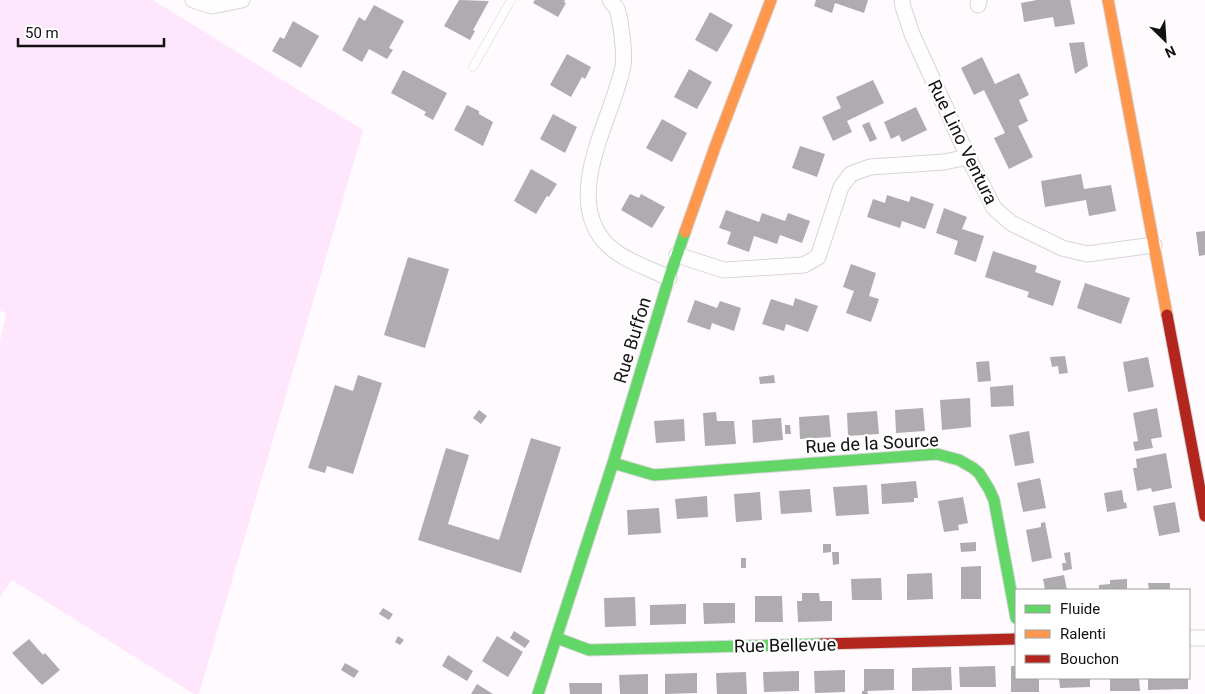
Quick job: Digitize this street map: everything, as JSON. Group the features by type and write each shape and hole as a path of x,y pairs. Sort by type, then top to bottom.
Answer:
{"street":[{"path":"193,0 212,6 242,0"},
{"path":"610,0 617,10 623,39 624,65 590,170 588,202 593,225 604,241 622,257 669,278"},
{"name":"Rue Buffon","path":"538,694 614,463 669,278 715,147 771,0"},
{"name":"Rue Lino Ventura","path":"902,0 912,34 968,157 994,208 1011,223 1062,248 1087,254 1154,245"},
{"path":"1108,0 1154,245 1201,479 1205,516"},
{"path":"677,255 724,270 804,265 818,257 841,187 852,174 870,167 944,162 968,157"},
{"name":"Rue de la Source","path":"614,463 654,475 938,454 959,458 974,467 986,482 994,500 1015,613"},
{"name":"Rue Bellevue","path":"557,638 589,650 1015,639"},
{"path":"1190,638 1205,638"}],"lane":[{"path":"473,67 511,0"}],"shaded area":[{"path":"0,0 153,0 363,130 199,694 194,694 12,580 0,597 0,342 6,314 0,310"}],"building":[{"path":"459,0 489,1 473,30 475,31 470,40 444,26"},
{"path":"535,0 565,0 564,2 566,3 558,17 533,3"},
{"path":"816,0 868,0 864,13 835,3 832,13 814,6"},
{"path":"1037,0 1070,0 1075,24 1055,27 1053,17 1024,22 1021,3"},
{"path":"374,5 404,21 389,48 393,50 387,59 369,49 362,62 342,50 359,17 365,21"},
{"path":"710,12 733,25 717,52 695,40"},
{"path":"293,21 319,36 301,68 272,51 280,37 284,39"},
{"path":"1084,42 1088,66 1075,74 1069,43"},
{"path":"567,54 591,67 585,79 582,77 571,97 550,85"},
{"path":"982,57 995,84 1019,73 1029,95 1019,100 1028,121 1018,126 1033,157 1009,169 994,138 1005,133 984,90 974,95 961,68"},
{"path":"689,69 712,82 697,109 674,97"},
{"path":"403,70 447,93 433,120 424,115 426,112 391,93"},
{"path":"873,80 884,103 847,121 852,132 833,141 822,117 841,108 836,97"},
{"path":"467,105 479,111 479,114 493,122 483,146 454,130"},
{"path":"916,107 927,130 902,142 899,135 891,139 884,122"},
{"path":"553,114 577,127 565,153 540,139"},
{"path":"662,119 687,133 672,162 646,148"},
{"path":"869,122 877,139 870,142 862,125"},
{"path":"800,146 825,154 817,177 792,168"},
{"path":"531,169 557,184 536,214 514,201"},
{"path":"1081,174 1084,189 1111,185 1116,211 1089,216 1086,200 1045,207 1041,181"},
{"path":"630,194 639,198 641,194 665,207 652,228 621,210"},
{"path":"887,195 909,202 911,196 934,204 925,229 902,221 900,228 867,217 873,199 885,203"},
{"path":"944,208 967,217 962,229 984,236 976,262 954,254 958,241 936,233"},
{"path":"726,210 759,222 762,213 785,221 788,213 810,221 802,243 780,235 777,244 754,236 749,252 727,244 731,232 719,228"},
{"path":"1205,231 1205,255 1199,256 1196,232"},
{"path":"993,251 1037,266 1035,272 1061,281 1053,306 1027,297 1029,292 985,277"},
{"path":"408,257 449,269 425,348 384,335"},
{"path":"851,264 876,273 869,296 879,299 871,322 846,313 854,291 843,287"},
{"path":"1085,283 1130,298 1121,324 1077,308"},
{"path":"795,298 818,306 808,332 786,324 784,331 762,324 771,299 793,306"},
{"path":"695,300 717,308 720,301 741,308 734,331 712,323 710,330 687,322"},
{"path":"1065,356 1068,373 1059,374 1058,366 1052,367 1050,357"},
{"path":"1148,357 1154,387 1128,392 1123,362"},
{"path":"989,361 991,381 978,382 976,362"},
{"path":"358,375 382,383 353,474 327,466 325,473 308,468 335,385 353,391"},
{"path":"774,375 775,383 760,384 759,377"},
{"path":"1013,385 1014,406 991,407 990,387"},
{"path":"970,398 971,427 942,430 940,400"},
{"path":"923,408 925,431 896,433 895,410"},
{"path":"1157,408 1162,437 1151,439 1153,448 1135,451 1133,442 1138,441 1133,413"},
{"path":"479,410 487,416 481,424 473,418"},
{"path":"877,411 879,434 848,436 847,413"},
{"path":"716,412 717,421 734,421 736,444 705,446 703,413"},
{"path":"829,415 831,437 800,439 799,417"},
{"path":"781,418 783,440 753,443 752,420"},
{"path":"684,419 685,441 656,443 654,421"},
{"path":"785,425 790,425 791,434 785,434"},
{"path":"1029,431 1034,463 1015,466 1009,435"},
{"path":"531,438 561,447 521,573 418,540 446,448 469,455 448,524 499,540"},
{"path":"1166,453 1172,488 1152,492 1151,488 1137,491 1133,468 1137,468 1136,459"},
{"path":"1040,478 1046,508 1023,512 1017,483"},
{"path":"916,481 918,498 914,498 914,502 882,504 881,484"},
{"path":"867,485 869,514 836,516 833,487"},
{"path":"810,489 812,512 781,514 779,491"},
{"path":"1122,490 1124,503 1126,502 1127,508 1107,512 1104,493"},
{"path":"760,492 762,520 736,522 734,494"},
{"path":"707,496 708,517 677,519 675,499"},
{"path":"963,497 968,523 958,525 959,530 944,532 938,501"},
{"path":"1175,502 1180,532 1159,536 1153,506"},
{"path":"659,508 661,533 628,535 627,510"},
{"path":"1045,522 1052,558 1032,562 1026,530 1041,527 1041,523"},
{"path":"976,542 976,551 961,552 960,543"},
{"path":"823,544 831,544 831,552 823,553"},
{"path":"832,552 839,552 839,564 833,565"},
{"path":"1070,552 1072,569 1063,571 1062,563 1066,563 1064,553"},
{"path":"741,558 746,558 746,568 741,568"},
{"path":"981,566 981,599 961,599 961,567"},
{"path":"932,573 933,599 907,600 907,574"},
{"path":"1064,575 1067,589 1045,589 1043,579"},
{"path":"881,578 882,600 852,600 851,579"},
{"path":"1127,579 1127,589 1099,589 1099,585 1110,584 1110,580"},
{"path":"1148,583 1170,583 1170,589 1149,589"},
{"path":"802,593 819,593 820,601 832,601 832,621 798,622 797,601 802,601"},
{"path":"755,596 782,596 783,622 755,622"},
{"path":"635,597 636,626 605,627 604,598"},
{"path":"703,603 735,603 735,623 704,624"},
{"path":"686,604 686,624 650,625 650,605"},
{"path":"383,608 393,614 389,620 379,614"},
{"path":"514,631 530,641 525,648 510,638"},
{"path":"398,636 404,640 400,645 395,642"},
{"path":"497,636 523,652 508,677 482,661"},
{"path":"29,639 60,670 42,685 12,653"},
{"path":"448,655 473,671 467,681 442,666"},
{"path":"345,663 359,671 354,678 341,670"},
{"path":"995,666 996,687 960,687 959,667"},
{"path":"1011,666 1015,666 1015,679 1039,679 1039,692 1011,692"},
{"path":"951,667 952,690 912,691 912,668"},
{"path":"864,669 894,669 894,690 867,691 868,694 862,694 862,691 864,691"},
{"path":"845,670 845,692 815,693 814,671"},
{"path":"799,671 799,691 764,692 763,672"},
{"path":"746,672 747,694 717,694 716,673"},
{"path":"697,673 697,693 665,694 665,674"},
{"path":"648,674 648,694 620,694 619,675"},
{"path":"1059,679 1090,679 1090,687 1060,688"},
{"path":"1110,679 1139,679 1140,691 1110,691"},
{"path":"1148,679 1188,679 1188,689 1148,690"},
{"path":"569,683 602,683 602,694 570,694"},
{"path":"477,684 493,694 471,694"}],"traffic: fast":[{"path":"538,694 685,232"},
{"path":"613,463 654,475 937,454 959,460 979,473 994,500 1015,613"},
{"path":"557,638 589,650 821,644"}],"traffic: slow":[{"path":"685,232 771,0"},
{"path":"1108,0 1167,315"}],"traffic: jam":[{"path":"1167,315 1205,516"},
{"path":"821,644 1015,639"}]}
